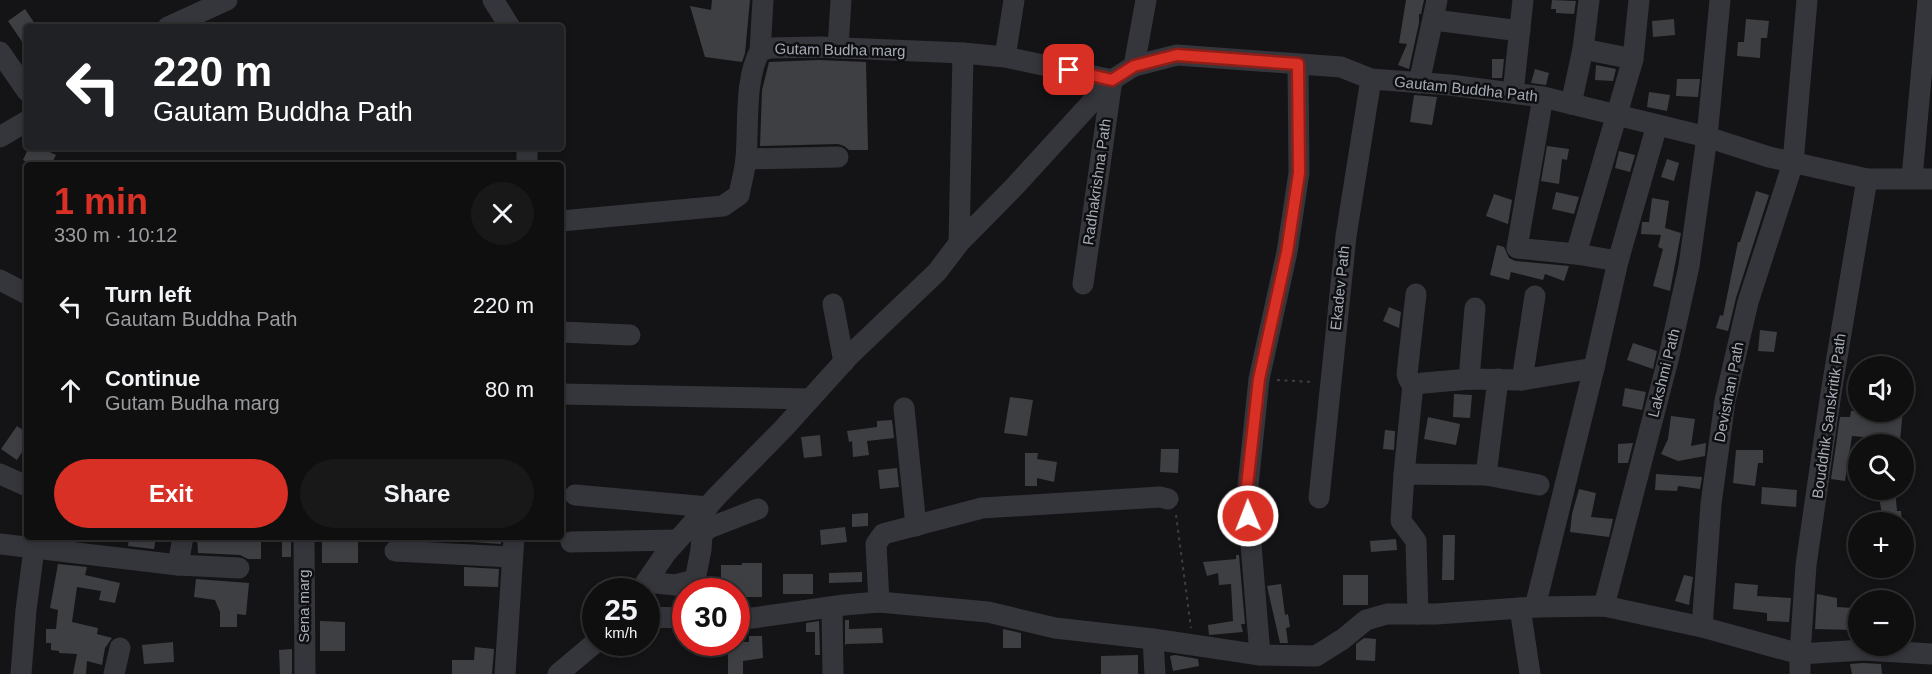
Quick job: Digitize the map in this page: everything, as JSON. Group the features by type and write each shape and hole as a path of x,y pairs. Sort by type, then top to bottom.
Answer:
{"street":[{"path":"175,24 227,0"},
{"path":"493,0 508,24"},
{"path":"760,51 763,0"},
{"path":"838,48 841,0"},
{"path":"1005,57 1014,0"},
{"path":"649,578 677,540 844,362 937,272 959,243 1016,185 1112,80 1134,66 1146,0"},
{"path":"1513,93 1523,0"},
{"path":"1571,104 1583,49 1589,0"},
{"path":"1576,254 1633,59 1639,0"},
{"name":"Lakshmi Path","path":"1604,606 1689,266 1707,137 1720,0"},
{"name":"Devisthan Path","path":"1702,627 1711,504 1725,400 1748,302 1793,163 1807,0"},
{"path":"1922,179 1928,0"},
{"path":"1419,82 1435,10 1520,31"},
{"name":"Gutam Budha marg","path":"564,221 723,206 739,195 746,159 753,64 760,51 770,48 963,53 1005,57 1112,80"},
{"path":"1583,49 1633,59"},
{"path":"0,52 24,87"},
{"path":"959,243 963,53"},
{"name":"Gautam Buddha Path","path":"1134,66 1177,55 1341,67 1371,79 1419,82 1543,98 1707,137 1769,158 1867,179 1922,179"},
{"path":"1260,655 1246,495 1259,379 1287,252 1299,173 1298,64"},
{"name":"Ekadev Path","path":"1318,498 1346,236 1371,79"},
{"name":"Radhakrishna Path","path":"1083,284 1112,80"},
{"path":"1543,98 1517,248 1618,261"},
{"path":"0,138 24,123"},
{"path":"1530,674 1527,608 1594,368 1618,261 1657,125"},
{"path":"746,159 838,157"},
{"name":"Bouddhik Sanskritik Path","path":"1800,664 1806,565 1831,393 1867,179"},
{"path":"0,280 24,292"},
{"path":"1416,294 1407,374 1413,384 1401,521 1416,541 1427,614"},
{"path":"1522,380 1535,296"},
{"path":"833,304 844,362"},
{"path":"1469,379 1475,308"},
{"path":"564,332 630,335"},
{"path":"1413,384 1469,379 1522,380 1594,368"},
{"path":"1486,475 1498,379"},
{"path":"564,394 810,399"},
{"path":"904,408 916,526"},
{"path":"0,474 24,485"},
{"path":"1404,474 1486,475 1539,485"},
{"path":"574,495 708,507"},
{"path":"879,602 876,544 883,534 982,508 1160,497 1168,499"},
{"path":"660,585 675,585 694,580 702,534 709,528 758,509"},
{"path":"178,565 182,540"},
{"name":"Sena marg","path":"304,540 304,674"},
{"path":"572,542 677,540"},
{"path":"0,544 178,565 239,568"},
{"path":"395,551 513,547 505,674"},
{"path":"21,674 34,549"},
{"path":"750,618 879,602 988,612 1055,628 1154,639 1260,655 1316,656 1343,639 1366,620 1387,614 1604,606 1702,627 1800,664 1863,650 1932,654"},
{"path":"831,608 833,674"},
{"path":"1154,639 1155,674"},
{"path":"114,674 120,648"},
{"path":"558,674 582,654"}],"path":[{"path":"1259,379 1331,382"},
{"path":"1168,499 1175,508 1193,645"}],"building":[{"path":"712,0 750,0 745,53 742,62 705,57 690,6 711,10"},
{"path":"1406,0 1424,0 1421,14 1419,14 1409,69 1398,65 1407,44 1399,43"},
{"path":"1552,0 1576,1 1574,14 1556,13 1556,9 1551,9"},
{"path":"25,9 35,24 24,24 24,45 8,21"},
{"path":"1674,19 1675,35 1653,37 1652,21"},
{"path":"1746,19 1769,21 1767,38 1761,38 1760,58 1737,56 1738,42 1744,42"},
{"path":"1492,59 1504,59 1502,78 1492,78"},
{"path":"819,60 866,62 868,150 849,150 838,144 760,146 762,90 769,62"},
{"path":"1596,65 1616,69 1613,81 1595,80"},
{"path":"1535,69 1549,73 1546,85 1531,83"},
{"path":"1677,79 1700,79 1698,97 1676,96"},
{"path":"1649,92 1670,95 1667,111 1647,107"},
{"path":"1414,95 1437,97 1432,125 1410,122"},
{"path":"1547,146 1569,149 1567,160 1562,159 1559,184 1541,181"},
{"path":"28,150 45,150 56,155 52,162 23,160"},
{"path":"1619,151 1635,155 1630,172 1615,168"},
{"path":"1667,159 1679,163 1674,181 1661,177"},
{"path":"1756,191 1769,195 1736,298 1728,331 1716,328 1720,315 1723,316 1738,242 1740,242"},
{"path":"1556,192 1579,197 1574,214 1552,209"},
{"path":"1494,194 1512,200 1508,224 1486,216"},
{"path":"1652,198 1669,201 1665,228 1681,233 1670,291 1653,286 1663,249 1658,247 1661,235 1641,234 1642,222 1649,222"},
{"path":"1497,245 1504,247 1509,258 1515,261 1569,266 1564,281 1545,274 1543,280 1511,272 1509,280 1490,275"},
{"path":"1389,307 1401,312 1399,328 1383,321"},
{"path":"1760,330 1777,332 1774,352 1758,351"},
{"path":"1633,343 1657,351 1653,369 1627,360"},
{"path":"1625,388 1646,392 1642,410 1622,406"},
{"path":"1454,394 1472,395 1470,418 1453,417"},
{"path":"1010,397 1033,400 1027,436 1004,433"},
{"path":"1671,416 1695,419 1691,446 1706,443 1705,456 1678,461 1661,454 1668,439"},
{"path":"1428,417 1460,424 1456,445 1424,439"},
{"path":"1840,417 1848,417 1848,422 1902,422 1901,434 1848,434 1845,481 1831,479"},
{"path":"892,420 894,438 867,441 869,455 853,457 852,441 849,442 847,431 877,427 877,421"},
{"path":"17,426 24,431 24,449 17,460 1,449"},
{"path":"1385,430 1395,431 1394,450 1383,449"},
{"path":"820,435 822,456 804,458 801,437"},
{"path":"1633,443 1628,463 1618,463 1618,444"},
{"path":"1161,449 1179,449 1178,473 1160,472"},
{"path":"1736,450 1763,450 1763,463 1758,463 1755,486 1733,483"},
{"path":"1025,453 1038,453 1037,459 1057,462 1054,482 1037,478 1037,486 1025,486"},
{"path":"897,468 899,487 880,489 878,470"},
{"path":"1656,474 1702,477 1700,489 1678,486 1677,491 1655,490"},
{"path":"1762,487 1797,490 1796,507 1761,504"},
{"path":"1579,489 1596,493 1591,517 1613,519 1609,537 1570,532"},
{"path":"1880,500 1896,500 1897,511 1901,512 1881,512"},
{"path":"868,513 868,526 852,527 852,514"},
{"path":"845,527 847,542 821,545 820,530"},
{"path":"1443,535 1455,535 1454,580 1442,580"},
{"path":"1396,539 1397,550 1371,552 1370,541"},
{"path":"129,540 156,540 154,549 128,546"},
{"path":"197,540 261,540 261,559 248,559 240,555 198,553"},
{"path":"282,540 291,540 291,557 282,557"},
{"path":"322,540 358,540 358,563 322,563"},
{"path":"501,540 501,544 457,541"},
{"path":"1236,555 1239,555 1245,624 1241,624 1243,632 1209,635 1208,625 1233,621 1231,584 1219,585 1218,573 1207,576 1203,562 1236,559"},
{"path":"742,563 762,563 762,597 750,597 750,578 721,578 721,565 742,565"},
{"path":"58,564 87,567 85,575 120,583 115,603 99,600 101,591 77,587 72,622 98,628 97,634 112,638 105,648 102,665 87,661 86,674 73,674 77,654 59,653 59,651 51,650 51,643 46,643 46,629 56,629 58,610 50,608"},
{"path":"464,567 499,569 498,587 464,586"},
{"path":"862,572 862,582 829,583 829,573"},
{"path":"783,574 813,574 813,594 783,594"},
{"path":"1343,575 1368,575 1368,605 1343,605"},
{"path":"1684,575 1693,577 1689,605 1675,601"},
{"path":"196,579 249,583 246,615 237,614 237,627 220,627 220,612 215,600 194,597"},
{"path":"1735,583 1758,585 1757,596 1791,598 1789,622 1767,621 1767,613 1733,609"},
{"path":"1281,584 1285,615 1288,614 1290,627 1286,628 1288,643 1280,643 1267,586"},
{"path":"1817,594 1837,598 1837,607 1848,608 1848,630 1815,629"},
{"path":"845,620 849,620 849,629 882,628 883,643 846,644 845,646"},
{"path":"320,621 345,622 345,651 320,651"},
{"path":"819,621 820,655 815,655 815,632 806,632 806,623"},
{"path":"1003,629 1021,633 1021,648 1003,648"},
{"path":"750,636 762,636 763,658 743,661 743,674 728,674 728,656 750,656"},
{"path":"1364,638 1376,639 1375,661 1356,660 1356,644"},
{"path":"173,642 174,662 144,664 142,645"},
{"path":"475,647 494,649 492,674 452,674 452,660 474,660"},
{"path":"292,649 292,674 280,674 279,650"},
{"path":"1138,655 1138,674 1101,674 1101,656"},
{"path":"1170,656 1198,659 1199,666 1173,671"},
{"path":"1850,664 1881,664 1882,674 1852,674"}],"route":[{"path":"1069,70 1112,80 1134,66 1177,55 1298,64 1299,173 1287,252 1259,379 1246,495 1248,516"}]}
